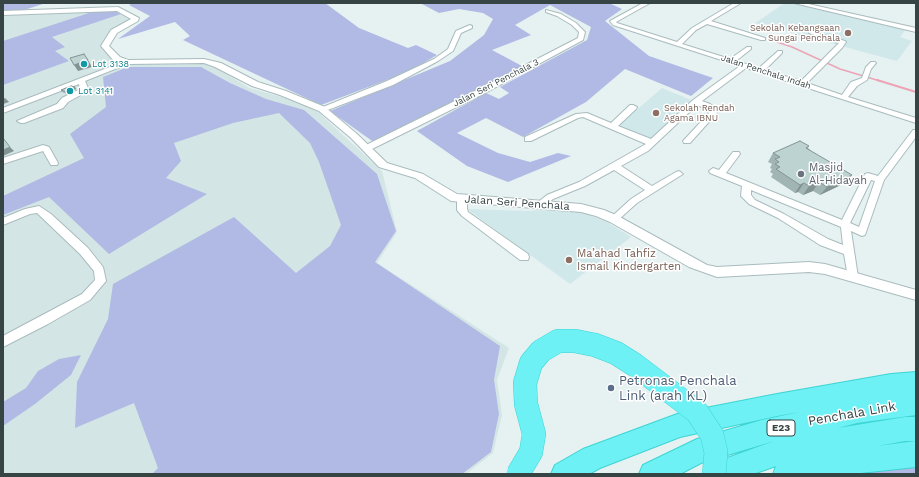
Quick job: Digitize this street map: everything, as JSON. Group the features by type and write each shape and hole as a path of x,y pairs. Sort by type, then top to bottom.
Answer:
{"highway":[{"path":"518,474 531,452 534,434 526,404 525,383 531,364 541,351 558,341 575,341 595,345 616,353 635,365 697,412 712,435 716,452 716,474"},
{"path":"564,474 592,458 680,425 777,405 891,385 916,383"},
{"name":"Penchala Link","path":"652,474 696,452 762,432 857,412 916,404"},
{"name":"Penchala Link","path":"716,474 771,454 806,445 905,429 916,429"},
{"path":"786,474 818,465 916,454"},
{"path":"819,474 849,462"}],"street":[{"name":"Jalan Penchala Indah","path":"647,3 614,21 615,24 916,121"},
{"path":"678,44 694,29 738,3"},
{"path":"797,3 916,30"},
{"name":"Jalan Seri Penchala","path":"3,13 118,9 135,19 114,32 105,46 117,60 128,62 212,62 254,84 322,108 383,165 419,176 451,196 462,199 581,208 600,213 614,219 665,249 705,269 717,272 809,267 826,269 916,295"},
{"name":"Jalan Seri Penchala 3","path":"366,148 480,92 581,38 582,32 574,24 559,15 548,11"},
{"path":"707,22 763,39"},
{"path":"322,108 397,80 436,60 450,50 458,32 470,27"},
{"path":"802,84 840,47 843,42 811,32"},
{"path":"732,61 749,48"},
{"path":"761,70 780,52"},
{"path":"3,111 128,62"},
{"path":"844,97 854,84 866,77 868,68 873,63"},
{"path":"540,205 550,196 582,184 652,143 696,102 746,66"},
{"path":"21,121 60,106 65,100 84,88 81,81"},
{"path":"687,141 713,113 707,106 696,102"},
{"path":"612,127 633,107"},
{"path":"528,139 576,116 584,115 652,143"},
{"path":"736,154 716,172 862,232 880,179 916,132"},
{"path":"3,162 43,148 46,149 54,163"},
{"path":"614,166 652,190"},
{"path":"614,219 634,201 679,174"},
{"path":"853,277 845,224 868,176 880,179"},
{"path":"747,186 746,196 752,202 814,234 824,242 850,252"},
{"path":"462,199 462,210 465,214 524,257"},
{"path":"3,222 28,211 39,209 84,251 98,270 101,281 86,297 3,342"}],"shaded area":[{"path":"3,3 46,3 21,11 3,11"},
{"path":"133,3 325,3 359,28 408,48 416,45 437,55 408,72 321,105 183,40 190,36 175,22 118,39 150,16 129,5"},
{"path":"420,3 609,3 622,9 605,21 649,56 713,78 691,96 625,69 586,102 523,137 486,118 457,133 498,153 530,162 558,153 571,156 508,182 467,166 417,131 486,93 499,99 509,93 500,87 587,40 591,27 550,5 515,25 531,35 492,50 522,66 375,143 330,111 450,61 484,35 493,19 483,13 459,9 439,13"},
{"name":"Sekolah Kebangsaan Sungai Penchala","path":"785,3 791,3 906,29 900,37 912,41 897,61 755,23"},
{"path":"112,10 121,14 52,37 65,47 55,51 69,61 3,85 3,41 92,12"},
{"path":"116,10 133,19 114,30 103,47 117,64 211,64 249,88 293,100 318,112 382,171 397,232 377,263 509,348 497,380 502,415 493,453 466,474 3,474 3,14"},
{"path":"128,67 201,67 230,83 266,99 304,110 377,174 396,231 375,262 500,346 494,380 499,414 491,452 462,474 152,474 158,468 134,403 75,428 77,382 108,319 113,284 234,217 296,273 330,246 341,225 319,162 310,143 279,113 233,123 174,143 181,161 166,178 207,194 109,254 49,197 3,215 3,196 84,158 70,134 106,107 103,77"},
{"name":"Sekolah Rendah Agama IBNU","path":"662,88 691,100 652,141 618,126"},
{"name":"Ma’ahad Tahfiz Ismail Kindergarten","path":"467,209 528,211 557,209 579,211 607,222 631,237 570,284"},
{"path":"81,355 71,375 35,404 3,426 3,402 26,388 38,371 59,359"},
{"path":"916,464 916,474 844,474"}],"building":[{"path":"84,54 88,60 74,65 70,58"},
{"path":"71,86 75,87 66,92 61,90"},
{"path":"3,138 10,147 3,150"},
{"name":"Masjid Al-Hidayah","path":"800,141 809,146 806,148 852,175 827,187 819,182 809,186 804,183 800,185 776,169 780,167 775,164 779,162 775,159 780,157 773,153"}],"waterway":[{"path":"777,42 792,47 840,69 880,81"},
{"path":"877,80 916,92"}],"place":[{"name":"Sekolah Kebangsaan Sungai Penchala","path":"848,33"},
{"name":"Lot 3138","path":"84,64"},
{"name":"Lot 3141","path":"70,91"},
{"name":"Sekolah Rendah Agama IBNU","path":"656,113"},
{"name":"Masjid Al-Hidayah","path":"801,174"},
{"name":"Ma’ahad Tahfiz Ismail Kindergarten","path":"569,260"},
{"name":"Petronas Penchala Link (arah KL)","path":"611,388"}]}
